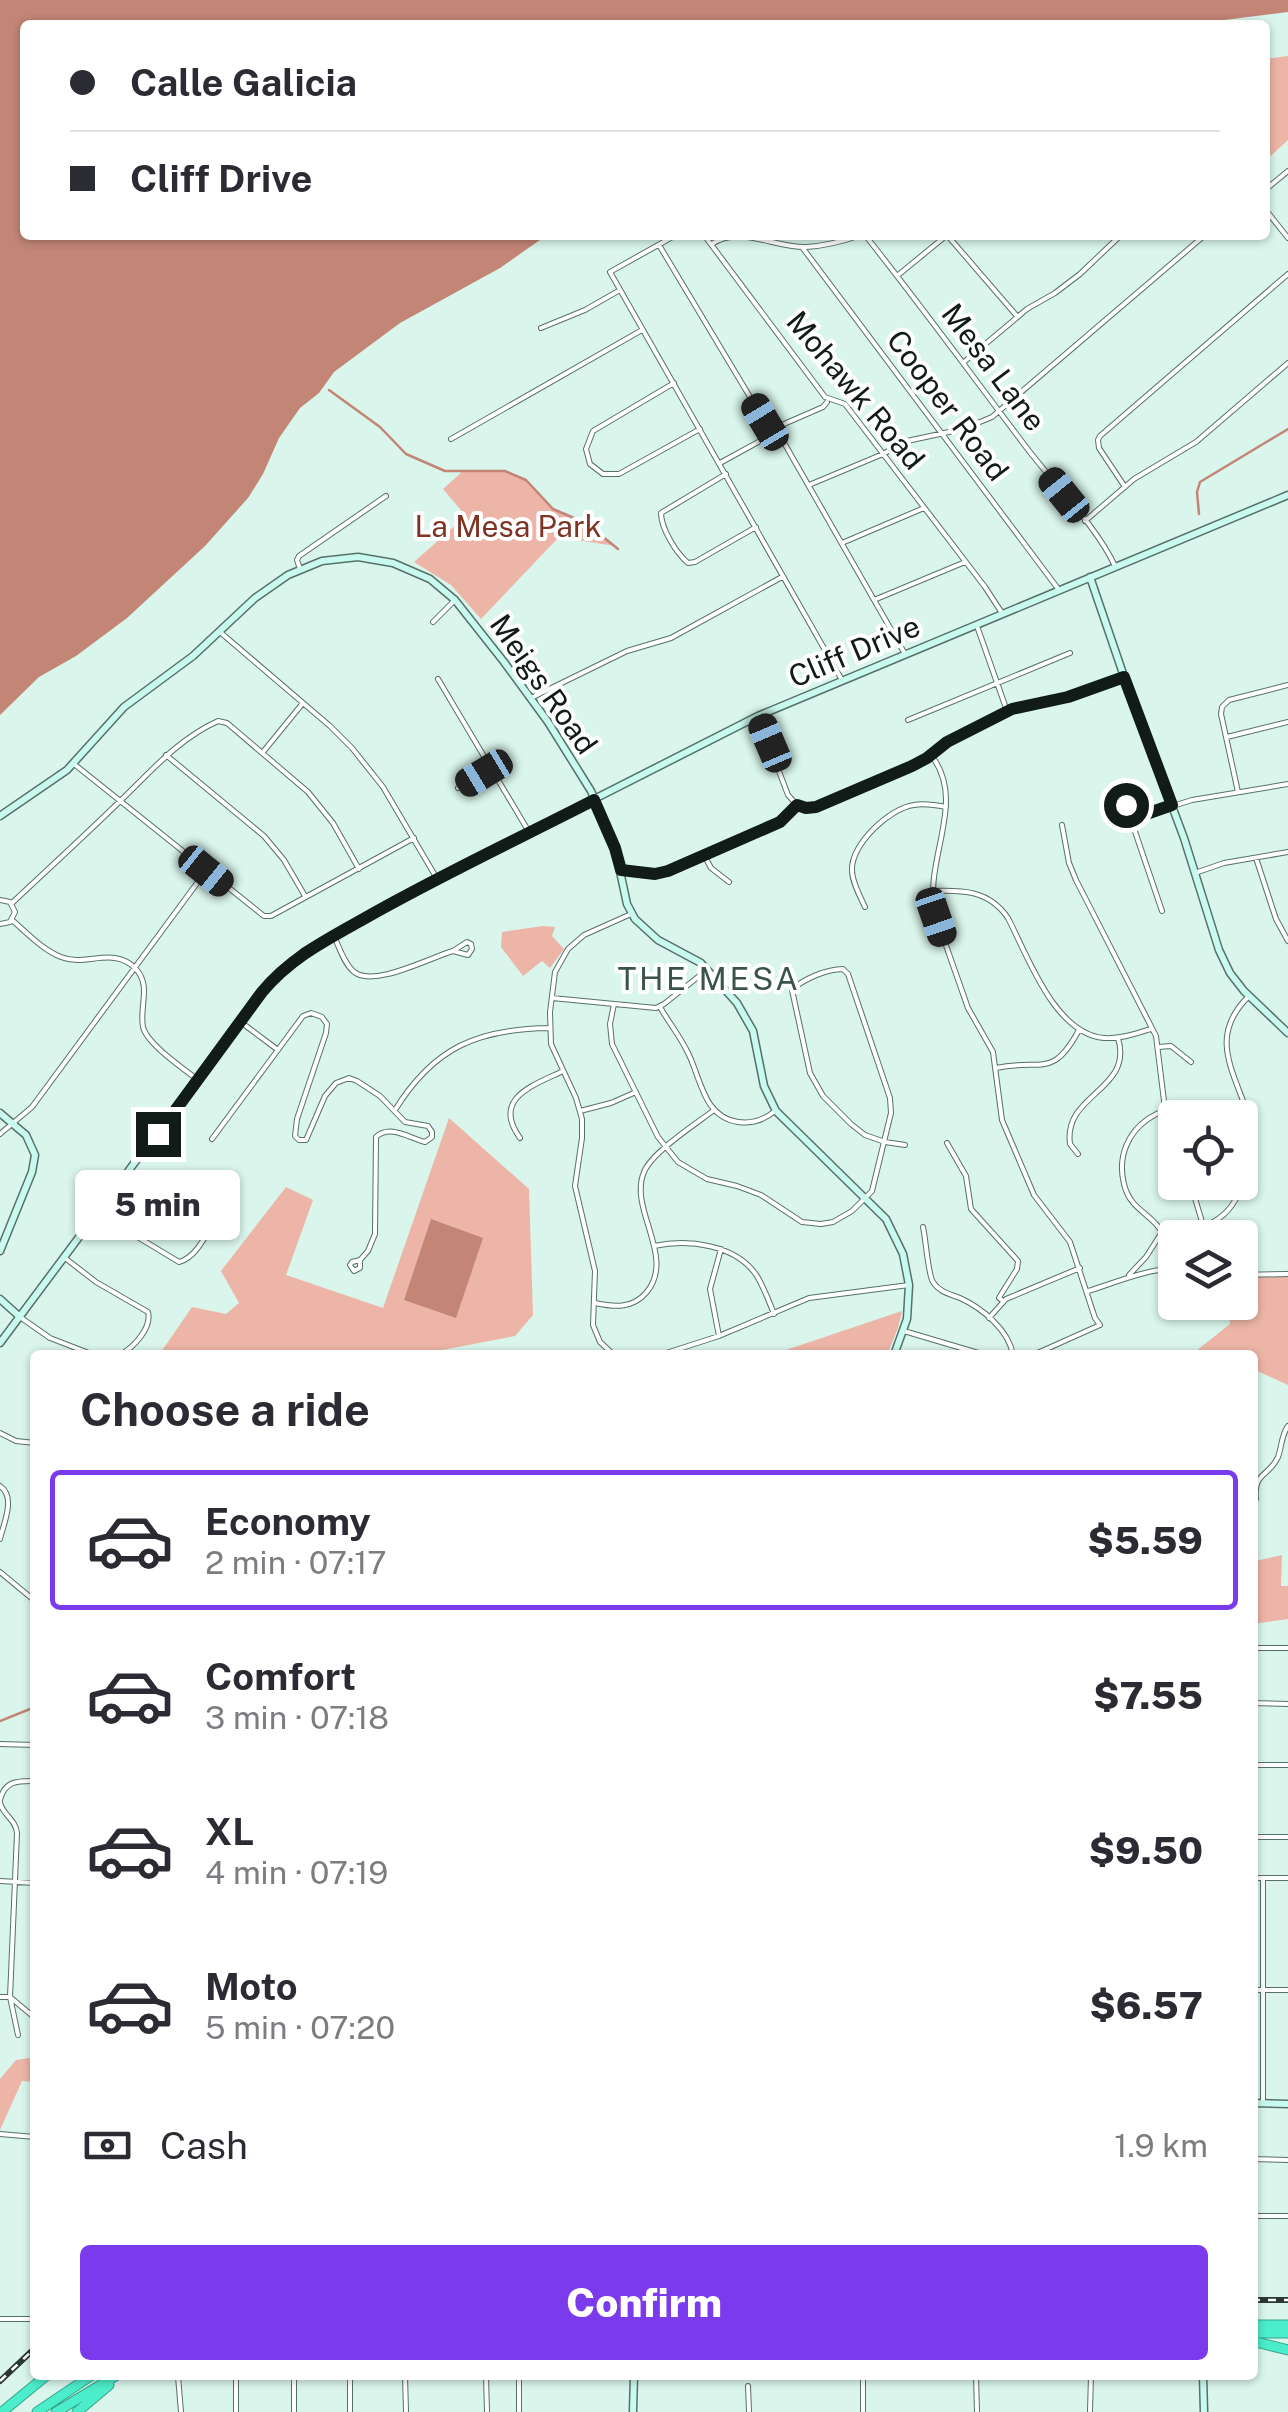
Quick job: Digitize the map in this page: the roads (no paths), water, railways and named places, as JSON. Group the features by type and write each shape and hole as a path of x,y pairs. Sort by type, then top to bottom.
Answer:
{"highway":[{"path":"1258,2325 1288,2325"},
{"path":"1258,2333 1288,2333"},
{"path":"1258,2342 1288,2350"},
{"path":"2,2412 42,2380"},
{"path":"36,2412 84,2380"},
{"path":"56,2412 110,2380"},
{"path":"77,2412 113,2380"}],"main road":[{"name":"Cliff Drive","path":"0,1343 240,1022 281,971 304,952 437,878 758,716 1288,495"},
{"name":"Meigs Road","path":"0,816 56,780 124,708 179,668 267,588 322,561 380,559 420,573 455,600 531,698 594,800 615,848 631,914"},
{"path":"1090,577 1196,872 1218,950 1249,996 1288,1033"},
{"path":"631,914 647,933 708,969 737,1003 756,1040 764,1086 776,1110 886,1219 906,1266 909,1285 904,1331 896,1350"},
{"path":"0,1113 30,1140 34,1161 0,1252"},
{"path":"0,1300 20,1316"},
{"path":"1258,2103 1288,2104"},
{"path":"634,2380 634,2412"},
{"path":"1204,2380 1204,2412"}],"street":[{"path":"1270,215 1288,238"},
{"path":"668,240 610,272 842,680"},
{"name":"Mohawk Road","path":"708,240 828,400 845,404 1002,613"},
{"path":"712,244 718,240"},
{"path":"761,240 802,247 844,240"},
{"name":"Mesa Lane","path":"869,240 1085,521 1115,566"},
{"path":"897,276 941,240"},
{"path":"951,240 1018,316"},
{"path":"964,362 1018,316 1080,274 1112,240"},
{"path":"808,485 916,438 976,424 1000,410 1198,240"},
{"path":"660,245 767,425 783,441 905,654"},
{"name":"Cooper Road","path":"802,247 1058,590"},
{"path":"1125,486 1099,448 1100,436 1288,274"},
{"path":"541,328 620,290"},
{"path":"450,439 643,330"},
{"path":"1085,521 1144,472 1189,448 1288,363"},
{"path":"674,383 593,431 586,448 590,464 603,474 619,474 700,429"},
{"path":"720,463 784,424 825,406 828,400"},
{"path":"726,474 661,513 660,520 688,562 696,562 756,526"},
{"path":"300,569 296,560 299,556 386,496"},
{"path":"842,543 924,508"},
{"path":"874,600 965,562"},
{"path":"531,698 627,651 671,638 784,576"},
{"path":"432,622 455,600"},
{"path":"977,624 1007,712"},
{"path":"220,632 341,736 363,760 437,878"},
{"path":"908,720 1070,653"},
{"path":"758,716 788,796 797,805 816,807 912,766 947,742 1007,712 1068,697 1124,677"},
{"path":"438,679 529,832"},
{"path":"1238,792 1221,711 1225,702 1288,684"},
{"path":"263,752 303,703"},
{"path":"12,904 166,754 213,722 225,722 299,782 320,805 359,868"},
{"path":"1227,737 1288,722"},
{"path":"166,754 264,836 284,860 306,898"},
{"path":"932,754 942,774 946,807 934,864 932,891 936,917 968,1008 992,1048 1000,1115 1024,1175 1039,1203 1064,1232 1100,1326 1045,1350"},
{"path":"74,764 260,914 272,916 414,838"},
{"path":"458,788 490,770"},
{"path":"1132,819 1172,805 1288,784"},
{"path":"865,907 852,873 860,845 878,825 901,809 918,804 946,807"},
{"path":"621,870 660,873 780,822 797,805"},
{"path":"1126,805 1162,911"},
{"path":"1062,825 1076,880 1152,1029 1165,1100"},
{"path":"1196,872 1288,852"},
{"path":"704,855 711,868 729,882"},
{"path":"1256,858 1288,941"},
{"path":"0,1134 32,1107 206,871"},
{"path":"932,891 970,891 997,904 1057,1010 1079,1030 1098,1037 1118,1038 1152,1029"},
{"path":"0,900 12,904"},
{"path":"12,904 12,920"},
{"path":"609,1350 600,1342 592,1318 595,1271 576,1186 582,1138 580,1111 552,1044 551,998 557,967 575,942 631,914"},
{"path":"12,920 60,957 82,961 112,957 136,968 144,986 143,1026 147,1036 198,1080"},
{"path":"0,924 12,920"},
{"path":"334,936 349,966 365,977 394,972 453,952"},
{"path":"614,1004 611,1038 658,1137 678,1162 697,1174 750,1190 796,1220 821,1224 834,1222 854,1210 872,1190 877,1178 885,1142 891,1113 890,1098 845,970 838,968 793,988 791,995 810,1073 817,1088 858,1130 873,1139 885,1142 905,1145"},
{"path":"551,998 660,1007 708,969"},
{"path":"1243,1100 1226,1051 1226,1037 1230,1019 1249,996"},
{"path":"660,1007 682,1040 714,1110 722,1117 744,1123 762,1120 776,1110"},
{"path":"212,1139 305,1014 317,1014 326,1022 326,1032 294,1135 299,1140 310,1136 328,1091 349,1078 372,1090 406,1122 428,1126 432,1135 425,1142 390,1130 378,1135 374,1234 360,1260"},
{"path":"240,1022 278,1050"},
{"path":"394,1111 428,1069 464,1043 495,1032 550,1028"},
{"path":"996,1068 1057,1060 1067,1052 1079,1030"},
{"path":"1078,1154 1070,1144 1070,1123 1079,1107 1105,1086 1117,1069 1121,1057 1118,1038"},
{"path":"1158,1047 1172,1046 1190,1062"},
{"path":"520,1138 510,1115 517,1096 527,1087 563,1071"},
{"path":"580,1111 636,1092"},
{"path":"594,1303 617,1306 633,1302 654,1278 654,1246 640,1185 646,1167 714,1110"},
{"path":"1158,1113 1135,1132 1124,1156 1122,1173 1130,1199 1158,1226"},
{"path":"947,1143 966,1176 971,1208 1018,1261 1018,1269 999,1298 1003,1301"},
{"path":"1214,1220 1234,1200"},
{"path":"100,1210 179,1262 188,1258 202,1241 214,1224 210,1221"},
{"path":"923,1227 930,1276 940,1290 964,1300 989,1318 1012,1350"},
{"path":"1129,1276 1158,1239"},
{"path":"654,1246 675,1242 721,1249 736,1256 753,1271 774,1314"},
{"path":"719,1336 710,1289 721,1249"},
{"path":"64,1258 148,1312 150,1323 127,1350"},
{"path":"989,1318 1003,1301 1080,1268"},
{"path":"1088,1291 1129,1276 1158,1272"},
{"path":"1258,1275 1288,1274"},
{"path":"676,1350 818,1296 909,1285"},
{"path":"20,1316 50,1338 81,1350"},
{"path":"904,1331 967,1350"},
{"path":"1258,1480 1276,1460 1288,1426"},
{"path":"0,1433 30,1442"},
{"path":"0,1539 8,1500 3,1488 13,1484"},
{"path":"0,1572 30,1597"},
{"path":"1258,1648 1288,1648"},
{"path":"1258,1703 1288,1704"},
{"path":"0,1744 30,1745"},
{"path":"1258,1765 1288,1766"},
{"path":"18,2035 10,1997 16,1828 0,1801 11,1783 30,1781"},
{"path":"1258,1837 1288,1837"},
{"path":"1258,1878 1288,1878"},
{"path":"1263,2103 1264,1878"},
{"path":"0,1881 30,1883"},
{"path":"1258,1990 1288,1990"},
{"path":"0,1997 10,1997 30,2014"},
{"path":"0,2134 30,2137"},
{"path":"1258,2159 1288,2160"},
{"path":"1258,2216 1288,2216"},
{"path":"0,2319 30,2319"},
{"path":"178,2380 180,2412"},
{"path":"236,2380 236,2412"},
{"path":"294,2380 294,2412"},
{"path":"350,2380 350,2412"},
{"path":"405,2380 406,2412"},
{"path":"486,2380 487,2412"},
{"path":"519,2380 519,2412"},
{"path":"863,2380 863,2412"},
{"path":"976,2380 976,2412"},
{"path":"1090,2380 1090,2412"},
{"path":"748,2386 749,2412"}],"waterway":[{"path":"329,390 380,427 406,454 445,471 505,471 526,480 553,509 586,523 618,549"},
{"path":"1199,514 1200,482 1288,429"},
{"path":"0,1721 30,1709"}],"railway":[{"path":"1258,2300 1288,2300"},
{"path":"0,2381 30,2353"}],"district":[{"name":"THE MESA","path":"709,978"}],"park label":[{"name":"La Mesa Park","path":"508,526"}]}
